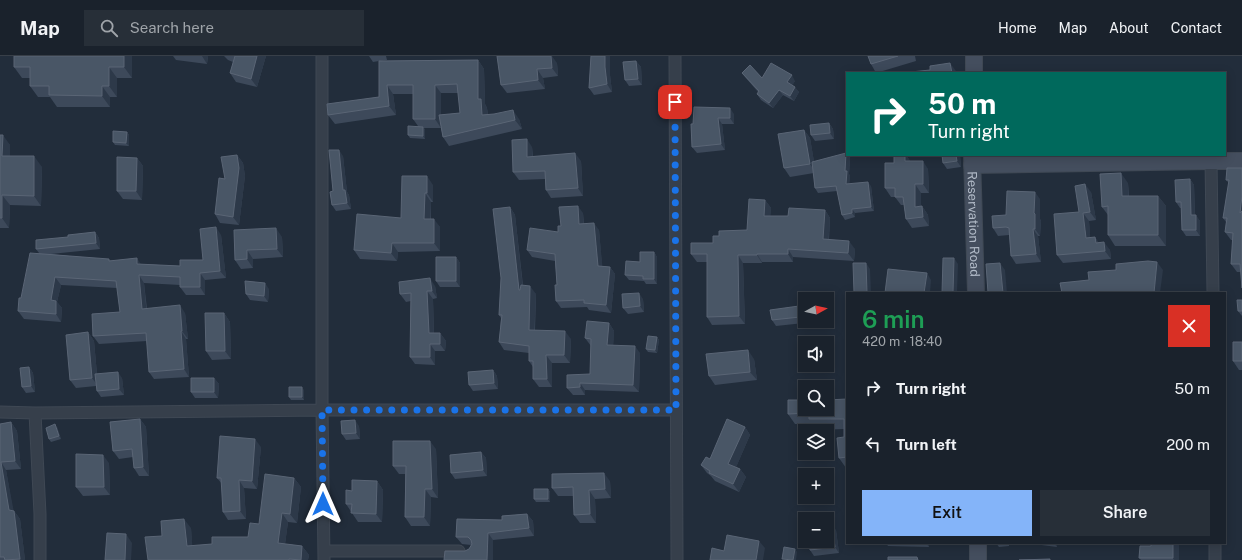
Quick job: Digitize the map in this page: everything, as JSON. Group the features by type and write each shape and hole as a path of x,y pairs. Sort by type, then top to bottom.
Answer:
{"street":[{"path":"322,56 322,410 324,556 470,551"},
{"path":"675,56 677,560"},
{"path":"974,56 974,72"},
{"path":"972,160 1242,161"},
{"name":"Reservation Road","path":"972,160 976,292"},
{"path":"1211,161 1213,292"},
{"path":"0,412 676,410"},
{"path":"36,413 40,514 40,560"},
{"path":"978,544 978,560"},
{"path":"1215,544 1215,560"}],"building":[{"path":"14,56 124,56 124,67 109,67 109,86 102,86 102,96 49,95 49,86 30,86 30,67 14,67"},
{"path":"235,56 257,56 251,79 230,73"},
{"path":"497,56 551,56 552,68 537,69 538,80 501,85"},
{"path":"591,56 605,56 607,84 589,88"},
{"path":"868,56 898,56 871,64"},
{"path":"478,60 478,99 481,99 482,115 513,110 515,120 443,137 439,115 460,113 457,84 435,85 435,119 413,119 413,85 387,85 389,106 328,115 327,104 379,97 379,61"},
{"path":"636,61 638,79 625,80 623,62"},
{"path":"771,63 792,75 787,82 795,87 790,96 779,90 769,103 757,94 759,91 742,73 750,65 762,78"},
{"path":"950,63 952,72 911,72 930,70 930,66"},
{"path":"694,107 730,108 730,118 718,118 721,144 692,147 691,124 693,124"},
{"path":"829,123 830,133 811,135 810,125"},
{"path":"408,126 423,127 423,136 408,135"},
{"path":"804,130 810,164 784,168 778,134"},
{"path":"113,131 127,132 126,143 113,142"},
{"path":"0,135 3,135 2,156 34,156 34,196 2,195 2,218 0,218"},
{"path":"527,139 527,157 575,153 578,188 546,190 545,171 513,172 512,140"},
{"path":"329,150 339,150 343,190 345,190 347,203 332,205 330,192 333,191"},
{"path":"846,153 846,184 868,182 871,207 852,209 852,213 842,215 836,186 815,188 812,162"},
{"path":"237,155 239,168 233,217 215,214 219,178 225,179 221,157"},
{"path":"894,156 905,156 905,161 923,161 923,184 915,184 915,207 922,206 923,217 906,219 903,197 895,197 895,188 885,188 885,163 894,163"},
{"path":"942,156 956,156 957,161 943,163"},
{"path":"117,157 137,158 136,191 117,191"},
{"path":"1227,168 1242,168 1242,196 1240,213 1242,211 1242,288 1240,264 1231,264 1233,233 1225,232 1227,218 1223,218 1229,180 1226,180"},
{"path":"1121,173 1122,196 1158,196 1158,235 1108,235 1108,206 1102,207 1100,174"},
{"path":"402,176 427,176 424,219 434,219 434,243 392,243 391,253 354,250 357,214 401,218"},
{"path":"1190,179 1191,215 1196,215 1196,230 1182,230 1181,202 1176,202 1175,180"},
{"path":"1085,184 1090,212 1083,213 1086,238 1095,237 1096,243 1104,242 1105,251 1057,255 1054,214 1079,212 1075,186"},
{"path":"1007,191 1035,192 1035,229 1033,229 1036,254 1011,256 1009,228 993,228 992,216 1006,215"},
{"path":"749,199 765,200 764,216 788,216 789,208 825,210 823,239 849,241 848,253 788,249 788,254 738,255 739,316 707,317 707,254 691,254 691,243 713,243 713,236 719,236 719,231 747,230"},
{"path":"578,206 579,224 594,223 598,266 610,267 606,305 584,303 584,300 556,301 555,285 557,285 555,254 527,250 530,228 558,232 558,226 561,226 559,207"},
{"path":"510,207 519,290 521,285 530,286 529,330 565,331 564,355 546,355 547,379 533,379 533,361 529,361 529,346 499,342 502,315 499,315 501,278 493,209"},
{"path":"216,227 220,271 200,273 200,287 180,287 180,277 139,275 142,309 180,305 184,369 149,372 146,333 93,336 92,314 120,312 116,281 55,277 51,300 56,301 56,314 18,311 19,298 21,298 30,253 109,259 109,261 137,258 137,264 180,266 180,260 203,260 200,229"},
{"path":"276,228 277,249 247,250 247,259 235,260 234,230"},
{"path":"95,232 96,243 36,249 36,240 68,237 68,235"},
{"path":"640,252 654,252 654,279 643,279 643,276 625,275 626,261 640,262"},
{"path":"436,257 456,257 456,281 436,281"},
{"path":"943,258 954,258 953,292 942,292"},
{"path":"1148,261 1157,262 1154,292 1062,292 1060,283 1089,280 1088,272 1116,270 1116,264"},
{"path":"853,263 866,263 867,292 854,292"},
{"path":"1000,263 1003,292 988,292 986,264"},
{"path":"888,269 927,273 924,292 885,292"},
{"path":"430,278 432,291 427,291 429,333 440,333 440,344 430,344 430,357 410,357 411,293 400,294 399,282"},
{"path":"245,281 265,283 264,296 246,294"},
{"path":"639,293 640,306 623,308 622,294"},
{"path":"1237,300 1242,300 1242,311 1238,311"},
{"path":"798,306 798,317 772,320 770,310"},
{"path":"205,313 224,313 225,351 206,351"},
{"path":"587,321 609,323 607,345 635,346 633,385 580,383 580,387 567,388 567,375 590,374 591,339 585,338"},
{"path":"88,332 92,378 70,380 66,335"},
{"path":"648,336 657,337 655,350 646,349"},
{"path":"1233,342 1242,342 1242,361 1233,361"},
{"path":"748,350 750,372 709,376 706,354"},
{"path":"29,367 31,386 22,387 20,368"},
{"path":"493,370 494,383 469,385 468,372"},
{"path":"118,372 119,389 97,391 95,374"},
{"path":"191,378 214,378 214,392 191,392"},
{"path":"289,387 302,387 302,397 289,397"},
{"path":"846,399 846,457 839,458 837,438 844,437 844,419 809,419 809,416 834,416 834,400"},
{"path":"788,400 798,400 798,414 788,414"},
{"path":"140,419 143,467 134,468 132,449 113,451 110,422"},
{"path":"727,419 745,427 728,464 740,469 733,484 709,473 710,471 701,465 706,457 710,459"},
{"path":"355,420 356,433 342,434 341,421"},
{"path":"11,422 15,461 1,462 9,510 14,511 20,559 5,560 4,557 0,557 0,424"},
{"path":"55,424 59,436 49,439 46,428"},
{"path":"220,436 255,439 252,481 239,480 240,511 223,512 221,478 217,478"},
{"path":"393,441 430,441 432,489 425,489 424,517 405,517 406,466 393,466"},
{"path":"481,452 483,470 451,473 450,455"},
{"path":"76,454 103,455 104,487 76,487"},
{"path":"604,473 605,489 589,490 590,514 574,515 573,487 552,488 552,474"},
{"path":"265,474 294,478 290,514 282,513 278,543 302,546 301,560 148,560 145,537 162,536 161,521 184,519 187,546 212,544 212,537 248,537 250,523 259,524"},
{"path":"352,480 377,481 376,514 351,513 352,504 346,504 346,490 352,491"},
{"path":"534,489 548,489 548,499 534,499"},
{"path":"527,514 529,528 488,533 487,560 444,560 445,551 465,551 469,549 472,544 468,537 456,537 457,519 502,520 502,516"},
{"path":"107,533 126,534 125,560 105,560"},
{"path":"727,535 759,541 756,560 710,560 712,548 724,551"},
{"path":"1151,544 1173,544 1173,558 1139,558 1140,546 1151,546"},
{"path":"784,547 795,549 793,560 782,559"},
{"path":"810,548 827,548 810,550"},
{"path":"888,557 917,557 918,560 888,560"},
{"path":"1050,559 1050,560 1019,560"}],"route":[{"path":"323,504 322,410 676,410 675,102"}]}
